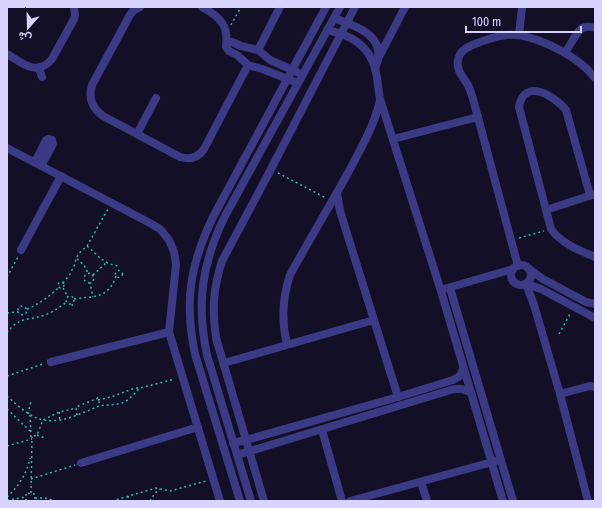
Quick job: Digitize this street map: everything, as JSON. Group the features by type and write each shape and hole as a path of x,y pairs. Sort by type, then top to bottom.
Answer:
{"street":[{"path":"7,54 29,67 39,68 49,63 74,20 74,7"},
{"path":"140,7 133,11 127,19 92,85 90,91 91,103 98,113 103,116 180,157 196,157 204,149 248,65"},
{"path":"202,7 214,13 224,26 228,42 226,45 227,50 237,55 248,65 262,68 298,83"},
{"path":"258,50 280,7"},
{"path":"240,501 196,354 190,323 190,291 200,245 206,231 326,7"},
{"path":"251,501 204,340 202,298 205,270 213,242 222,223 340,7"},
{"path":"264,501 216,338 214,299 218,276 222,261 355,7"},
{"path":"376,65 405,7"},
{"path":"519,35 522,7"},
{"path":"334,18 361,28 373,38 378,49 379,55 376,65 380,99 441,290 503,501"},
{"path":"565,53 579,30 588,26 595,28"},
{"path":"327,30 354,40 365,49 376,65"},
{"path":"595,78 586,68 565,53 534,39 508,34 467,47 461,52 457,66 471,92 511,240 515,268 511,276 513,282 519,285 526,284 541,289 595,318"},
{"path":"228,42 258,50 270,60 303,74"},
{"path":"39,68 42,77"},
{"path":"546,210 592,195 566,110 556,100 544,93 533,91 528,92 523,96 519,107 546,210 551,229 561,240 595,257"},
{"path":"137,134 156,98"},
{"path":"287,344 284,333 283,310 286,286 290,275 337,193 370,130 380,99"},
{"path":"393,139 478,117"},
{"path":"7,148 148,222 160,230 168,240 174,252 176,265 169,332 220,501"},
{"path":"22,250 61,176"},
{"path":"337,193 340,211 398,397"},
{"path":"441,290 524,266 586,302 595,304"},
{"path":"526,284 531,276 529,270"},
{"path":"526,284 534,305 560,394 588,501"},
{"path":"450,288 513,501"},
{"path":"583,312 586,309 586,302"},
{"path":"224,363 374,320"},
{"path":"50,362 169,332"},
{"path":"233,443 398,397 456,379 462,373 463,369"},
{"path":"560,394 590,386 595,387"},
{"path":"470,391 471,387 480,387"},
{"path":"237,456 454,389 470,391"},
{"path":"81,463 198,427"},
{"path":"322,430 342,501"},
{"path":"489,453 498,451"},
{"path":"350,501 501,460"},
{"path":"421,482 427,501"}],"path":[{"path":"226,31 241,7"},
{"path":"271,169 332,201"},
{"path":"7,313 18,312 23,315 25,314 27,309 47,298 59,287 58,284 63,283 70,274 76,258 87,246 112,203"},
{"path":"511,240 551,229"},
{"path":"68,297 71,296 74,299 97,296 105,293 112,286 116,276 115,274 118,271 119,265 102,261 87,246"},
{"path":"7,277 22,250"},
{"path":"76,258 84,265 88,273 93,275"},
{"path":"93,275 106,263"},
{"path":"116,276 120,278 123,275 122,272 118,271"},
{"path":"88,273 84,278 87,283 90,283"},
{"path":"90,283 94,280 93,275"},
{"path":"7,333 10,328 22,320 53,312 67,302 66,300 68,297 63,288 63,283"},
{"path":"90,283 93,296"},
{"path":"59,287 63,288"},
{"path":"73,309 72,304 74,299"},
{"path":"67,302 68,304 72,304"},
{"path":"18,312 18,309 21,306 24,306 27,309"},
{"path":"559,334 574,307"},
{"path":"7,376 50,362"},
{"path":"7,446 32,438 37,434 43,420 59,412 76,408 98,398 98,400 111,397 135,388 183,377"},
{"path":"7,396 36,418 43,420 60,420 100,406 114,405 127,401 140,388"},
{"path":"98,400 100,406"},
{"path":"31,401 29,414 31,432 30,437 32,438 31,493"},
{"path":"76,408 77,415"},
{"path":"7,409 31,432"},
{"path":"59,412 60,420"},
{"path":"37,434 45,438"},
{"path":"7,496 18,485 24,475 31,454"},
{"path":"31,480 81,463"},
{"path":"112,501 156,488 170,491 214,479"},
{"path":"150,501 161,488"},
{"path":"26,501 26,493 35,494 35,501"},
{"path":"128,496 128,501"},
{"path":"7,500 26,497"},
{"path":"35,498 50,499 53,501"}]}
